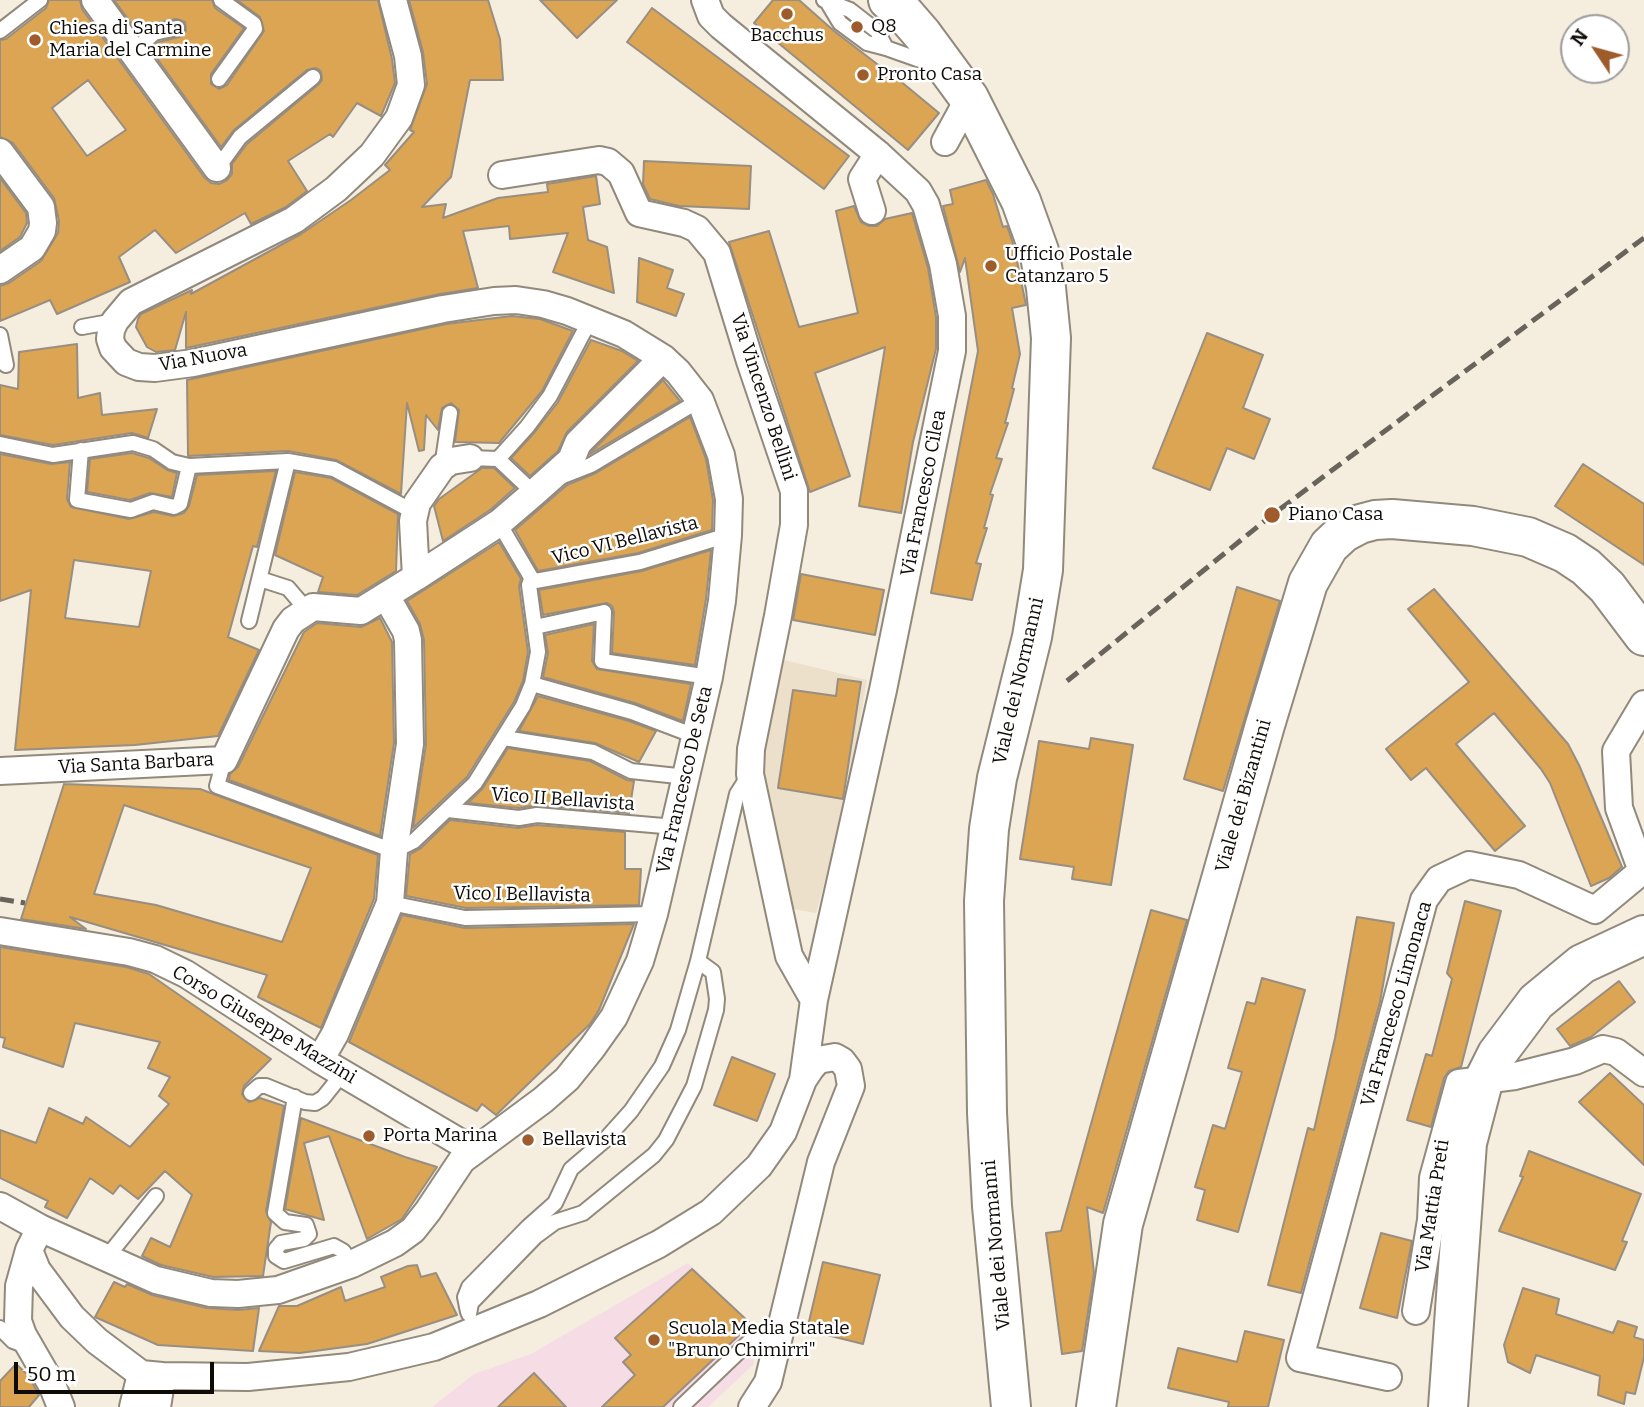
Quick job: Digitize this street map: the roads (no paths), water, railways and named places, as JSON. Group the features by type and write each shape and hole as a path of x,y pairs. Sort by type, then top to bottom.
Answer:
{"street":[{"path":"95,0 214,173"},
{"path":"114,321 122,310 141,296 294,220 336,189 372,155 399,118 411,85 408,56 393,0"},
{"name":"Via Francesco Cilea","path":"705,0 711,16 721,26 878,154 918,191 926,205 943,264 952,316 952,351 883,690 814,1000 803,1080"},
{"name":"Viale dei Normanni","path":"888,0 903,12 922,34 959,84 1021,201 1039,251 1051,338 1043,570 1032,637 997,778 989,829 984,901 990,1179 1011,1407"},
{"path":"945,142 959,84"},
{"path":"872,211 862,179 878,154"},
{"path":"0,270 32,248 38,240 50,206 3,160"},
{"name":"Via Vincenzo Bellini","path":"502,174 600,160 608,162 615,165 621,173 639,213 684,223 696,229 717,253 794,491 794,525 751,749 750,774 789,956 814,1000"},
{"name":"Via Nuova","path":"114,321 110,339 119,356 132,365 155,368 193,363 324,333 494,301 516,300 543,304 590,320 624,334 663,358"},
{"path":"306,609 321,607 361,611 499,523 571,460 578,443 663,358"},
{"name":"Via Francesco De Seta","path":"0,1206 34,1239 107,1257 156,1280 211,1293 238,1294 278,1290 352,1264 395,1243 413,1230 462,1160 543,1100 567,1079 592,1048 614,1017 632,982 654,915 709,677 722,601 728,536 729,499 726,475 711,426 699,400 678,372 663,358"},
{"path":"416,577 414,512 417,503 442,467 451,461 470,458"},
{"name":"Viale dei Bizantini","path":"1096,1407 1122,1224 1265,725 1308,583 1318,562 1343,533 1375,520 1473,526 1528,537 1565,553 1586,567 1607,587 1644,636"},
{"path":"332,1066 335,1034 390,903 394,851 410,744 408,639 386,596"},
{"name":"Via Santa Barbara","path":"0,771 224,761 286,629 306,609"},
{"name":"Via Francesco Limonaca","path":"1388,1377 1300,1358 1424,900 1439,879 1469,865 1519,875 1595,910 1642,871 1619,808 1616,751 1644,704"},
{"name":"Corso Giuseppe Mazzini","path":"0,931 129,952 155,959 186,974 332,1066 473,1150"},
{"path":"1448,1407 1467,1143 1483,1082 1497,1054 1536,1002 1582,964 1644,935"},
{"path":"1483,1082 1575,1061 1603,1049 1616,1052 1644,1073"},
{"path":"34,1239 37,1270 72,1317 97,1341 151,1375 248,1377 349,1367 434,1347 472,1322 539,1304 659,1244 711,1212 759,1166 783,1132 803,1080 811,1068 818,1060 835,1057 848,1069 851,1086 821,1162 768,1382 752,1407"},
{"name":"Via Mattia Preti","path":"1416,1311 1431,1220 1433,1178 1459,1083 1483,1082"},
{"path":"34,1239 19,1286 18,1321 57,1397"},
{"path":"133,1407 151,1375"},
{"path":"151,1375 157,1407"}],"lane":[{"path":"0,30 40,0"},
{"path":"219,79 256,29 254,24 221,0"},
{"path":"826,2 850,10 877,31 886,48 959,84"},
{"path":"133,52 153,33 177,28"},
{"path":"214,173 240,136 313,77"},
{"path":"499,459 550,396 590,320"},
{"path":"82,327 114,321"},
{"path":"0,335 6,365"},
{"path":"470,458 499,459 540,488 591,465 699,400"},
{"path":"442,467 450,413"},
{"path":"0,444 53,455 140,444 172,462 189,466 288,461 334,470 414,512"},
{"path":"81,450 78,500 131,510 153,502 174,507 180,505 189,466"},
{"path":"249,621 288,461"},
{"path":"224,761 217,786 394,851 414,841 475,783 523,706 532,684 538,652 529,571 499,523"},
{"name":"Vico VI Bellavista","path":"530,582 640,562 728,536"},
{"path":"260,579 288,588 306,609"},
{"path":"535,627 604,612 602,661 709,677"},
{"path":"532,684 632,712 695,736"},
{"path":"504,737 593,752 631,771 687,777"},
{"path":"472,1322 465,1297 469,1287 555,1203 570,1170 631,1111 662,1066 678,1030 698,961 737,794 750,774"},
{"name":"Vico II Bellavista","path":"449,810 519,818 537,815 675,827"},
{"name":"Vico I Bellavista","path":"390,903 465,918 654,915"},
{"path":"472,1322 471,1303 536,1236 555,1222 583,1213 654,1155 666,1140 694,1086 716,1010 715,977 709,968 698,961"},
{"path":"251,1093 259,1086 267,1086 310,1103 319,1101 332,1066"},
{"path":"295,1097 275,1213 285,1222 306,1225 309,1234 304,1238 281,1243 276,1249 276,1256 284,1261 337,1246 352,1264"},
{"path":"107,1257 156,1196"},
{"path":"681,1407 749,1342 782,1327"},
{"path":"0,1328 18,1344 30,1346"}],"railway":[{"path":"1067,681 1272,515 1644,238"},
{"path":"0,899 25,903"}],"place":[{"name":"Bacchus","path":"787,14"},
{"name":"Q8","path":"857,27"},
{"name":"Chiesa di Santa Maria del Carmine","path":"35,40"},
{"name":"Pronto Casa","path":"863,75"},
{"name":"Ufficio Postale Catanzaro 5","path":"991,266"},
{"name":"Piano Casa","path":"1272,515"},
{"name":"Porta Marina","path":"369,1136"},
{"name":"Bellavista","path":"528,1140"},
{"name":"Scuola Media Statale \"Bruno Chimirri\"","path":"654,1340"}]}
